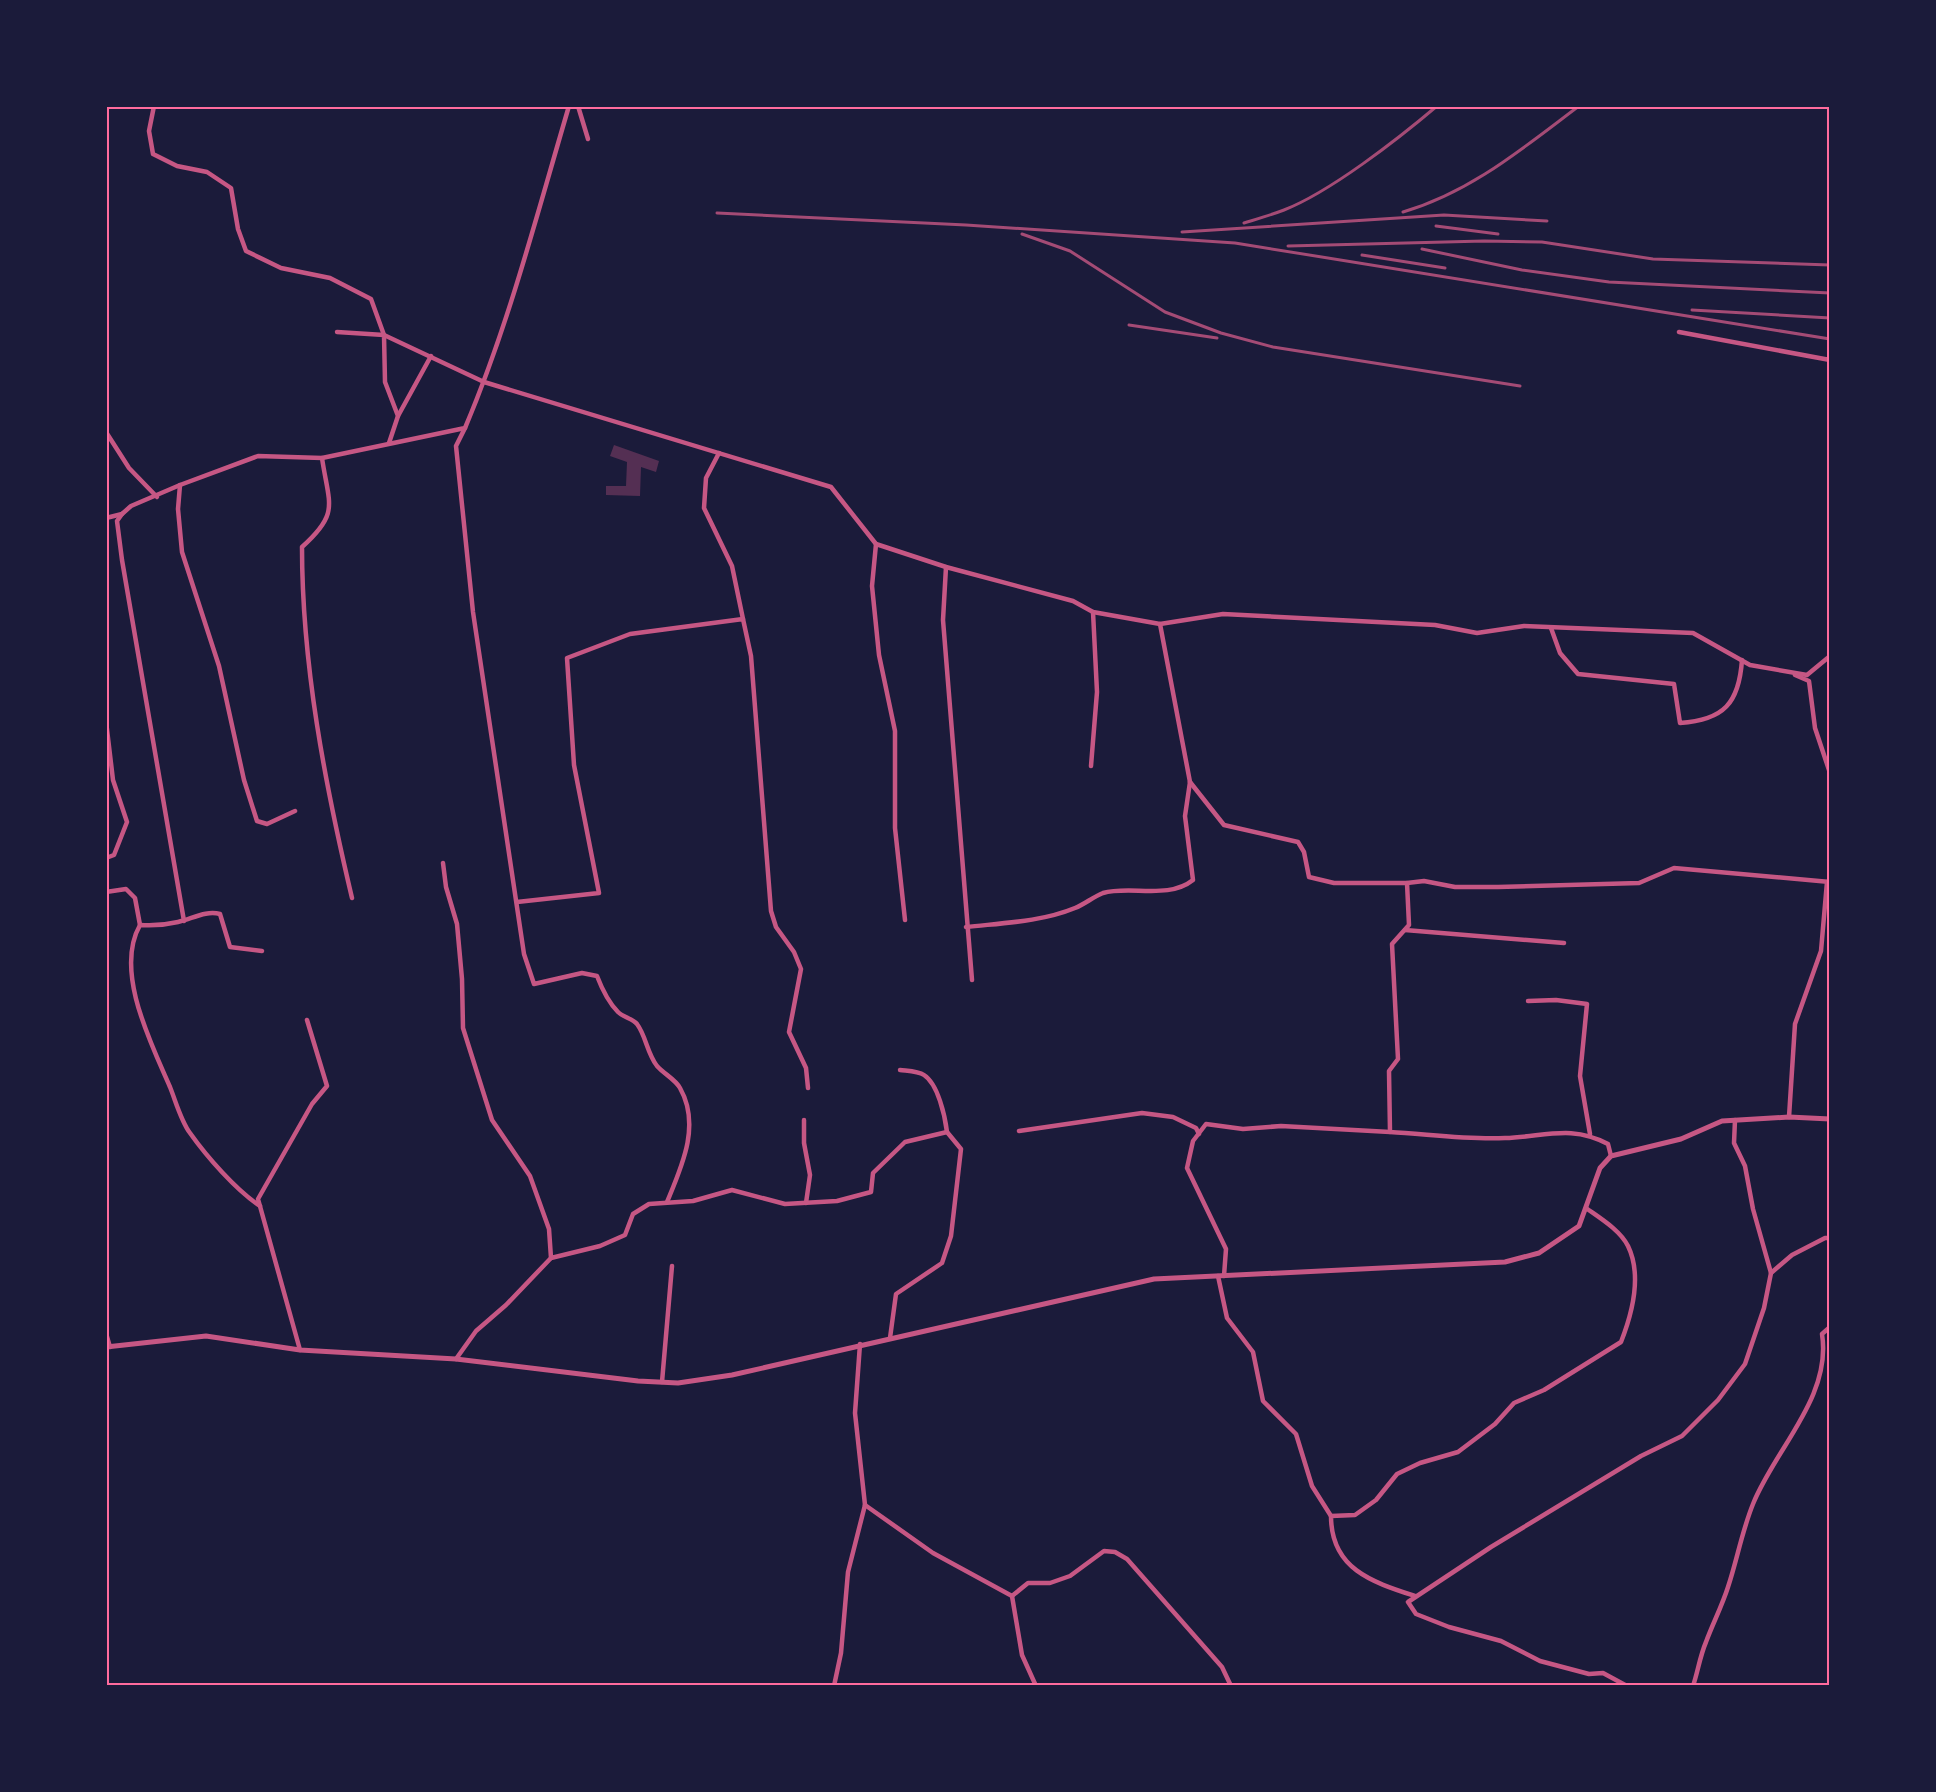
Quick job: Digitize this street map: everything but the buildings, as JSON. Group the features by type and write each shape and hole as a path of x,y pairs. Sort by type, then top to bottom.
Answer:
{"street":[{"path":"154,106 149,131 153,154 177,166 207,172 231,188 238,229 246,251 281,268 330,278 371,299 384,335 385,382 398,416"},
{"path":"569,106 484,382 456,446 473,612 524,954 534,984 582,973 597,976 603,992 619,1012 637,1024 646,1049 657,1066 679,1086 691,1111 690,1134 667,1202"},
{"path":"578,106 588,139"},
{"path":"337,332 384,335 484,382 831,487 876,544 946,567 1073,601 1093,612 1160,624 1223,614 1435,624 1477,633 1524,626 1693,633 1750,664 1807,675 1830,656"},
{"path":"1679,333 1830,360"},
{"path":"389,443 398,416 431,356"},
{"path":"184,921 117,521 131,506 258,456 322,458 465,428"},
{"path":"106,432 129,468 157,497"},
{"path":"719,453 706,478 704,508 732,566 751,656 771,911 776,927 794,952 801,969 789,1032 806,1068 808,1088"},
{"path":"322,458 330,514 322,529 302,547 302,591 309,664 321,746 334,822 351,898"},
{"path":"180,485 178,509 182,552 219,666 244,780 258,821 267,824 295,811"},
{"path":"106,518 122,514"},
{"path":"876,544 872,586 879,654 895,731 895,828 905,920"},
{"path":"946,567 943,620 972,980"},
{"path":"1091,766 1096,692 1093,612"},
{"path":"517,902 599,893 574,765 567,658 630,634 743,619"},
{"path":"966,927 1044,917 1075,908 1104,893 1144,892 1185,886 1193,880 1185,816 1190,782 1160,624"},
{"path":"1551,628 1560,653 1578,674 1674,684 1680,723 1695,722 1717,715 1731,701 1740,686 1742,660"},
{"path":"1790,673 1809,681 1815,728 1830,773"},
{"path":"106,721 113,780 127,822 114,855 106,858"},
{"path":"1190,782 1224,825 1298,842 1304,852 1309,877 1334,883 1424,881 1455,887 1639,883 1674,868 1828,882 1821,951 1795,1024 1789,1117"},
{"path":"443,863 446,887 457,924 462,979 463,1028 492,1120 530,1176 549,1229 551,1258"},
{"path":"1389,1132 1389,1071 1398,1059 1392,944 1409,926 1407,883"},
{"path":"106,892 126,889 135,898 140,925 133,937 131,970 140,1014 189,1132 247,1197 260,1206"},
{"path":"140,925 156,926 184,921 212,912 220,915 230,947 262,951"},
{"path":"1405,930 1564,943"},
{"path":"1528,1001 1556,1000 1587,1004 1580,1076 1590,1134"},
{"path":"300,1350 258,1199 312,1104 327,1086 308,1020"},
{"path":"890,1338 896,1294 942,1263 951,1236 961,1149 947,1132 945,1118 930,1080 922,1073 900,1070"},
{"path":"1019,1131 1142,1113 1173,1117 1196,1128 1199,1134"},
{"path":"106,1333 108,1347 206,1336 300,1350 456,1359 678,1383 732,1375 860,1344 1154,1280 1505,1262 1539,1253 1579,1226 1600,1168 1611,1156 1681,1139 1722,1121 1789,1117 1830,1119"},
{"path":"804,1120 804,1143 810,1175 806,1203"},
{"path":"1627,1686 1604,1673 1589,1674 1540,1661 1502,1641 1449,1627 1416,1614 1408,1602 1641,1456 1682,1436 1718,1400 1745,1364 1764,1308 1771,1273 1753,1209 1745,1166 1734,1143 1735,1120"},
{"path":"1415,1596 1372,1582 1352,1567 1331,1537 1331,1516 1312,1486 1296,1434 1263,1401 1253,1352 1227,1318 1221,1276 1226,1249 1187,1168 1193,1141 1206,1125 1243,1129 1281,1126 1504,1138 1553,1132 1590,1134 1608,1144 1611,1156"},
{"path":"456,1359 476,1331 520,1292 551,1258 600,1246 625,1235 633,1215 649,1204 693,1201 732,1190 785,1203 837,1201 871,1192 873,1173 905,1142 947,1132"},
{"path":"1331,1516 1355,1515 1376,1500 1397,1474 1420,1463 1458,1452 1495,1424 1514,1403 1544,1390 1621,1342 1636,1279 1628,1246 1612,1227 1586,1208"},
{"path":"1771,1273 1792,1255 1825,1238 1830,1238"},
{"path":"663,1382 672,1266"},
{"path":"1693,1686 1705,1643 1729,1587 1753,1504 1775,1461 1796,1430 1818,1380 1825,1354 1822,1334 1830,1327"},
{"path":"834,1686 841,1653 848,1572 866,1505 855,1413 860,1344"},
{"path":"866,1505 933,1553 1012,1596"},
{"path":"1012,1596 1028,1583 1050,1583 1070,1576 1104,1551 1115,1552 1127,1559 1222,1667 1231,1686"},
{"path":"1012,1596 1022,1655 1036,1686"}],"railway":[{"path":"1244,223 1284,210 1322,191 1384,149 1437,106"},
{"path":"1403,212 1474,181 1517,153 1579,106"},
{"path":"717,213 966,225 1235,243 1830,339"},
{"path":"1182,232 1444,215 1547,221"},
{"path":"1436,226 1498,234"},
{"path":"1022,234 1070,251 1165,312 1221,333 1273,347 1520,386"},
{"path":"1288,246 1484,241 1542,242 1653,259 1830,265"},
{"path":"1422,249 1522,270 1609,282 1830,293"},
{"path":"1362,255 1445,268"},
{"path":"1692,310 1830,318"},
{"path":"1129,325 1217,338"}]}
